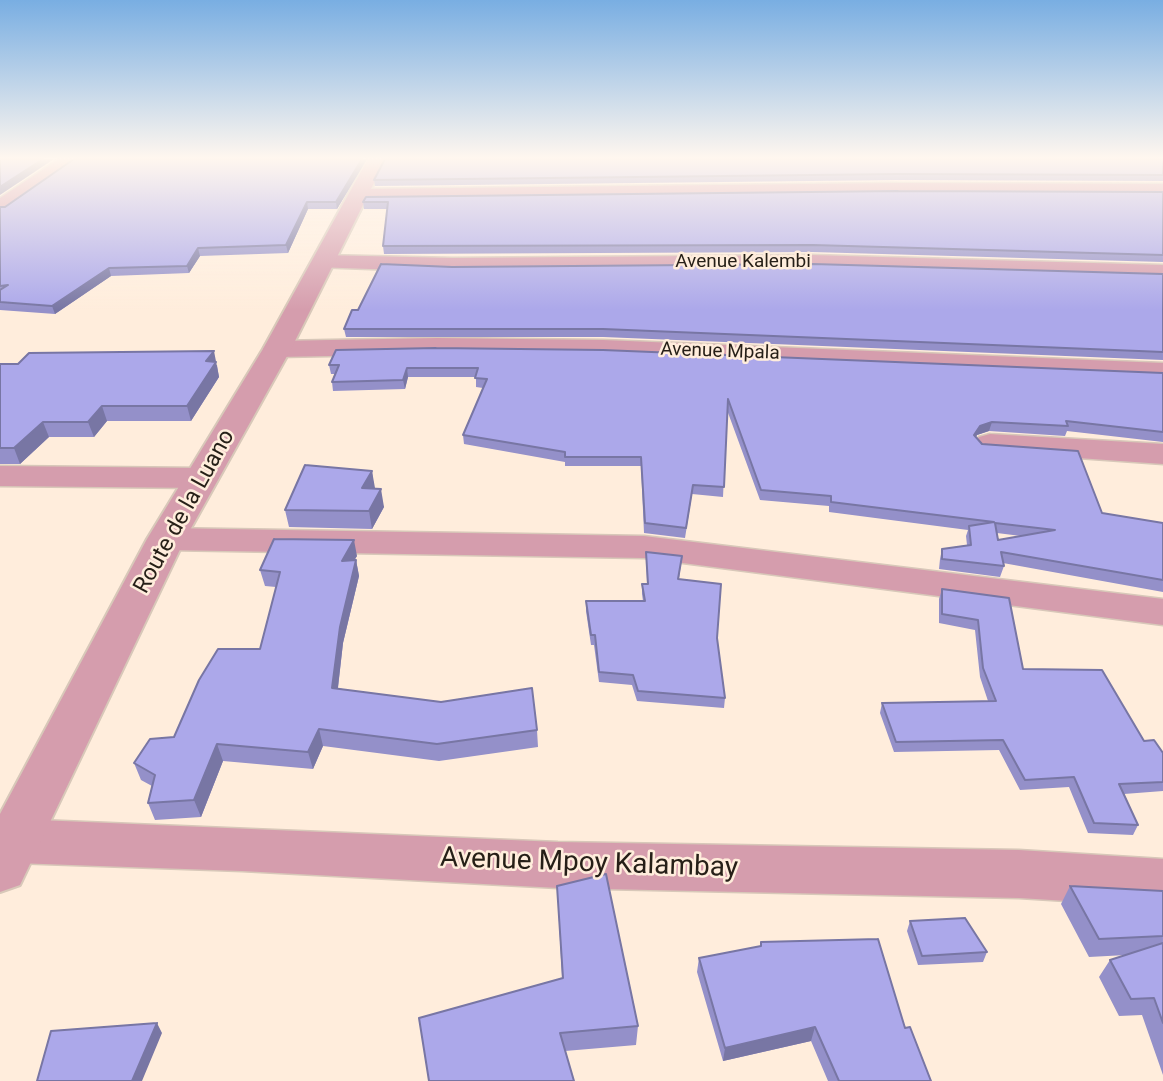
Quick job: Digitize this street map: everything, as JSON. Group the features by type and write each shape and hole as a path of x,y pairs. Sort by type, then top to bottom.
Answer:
{"street":[{"name":"Route de la Luano","path":"7,854 166,539 277,349 352,209"},
{"name":"Avenue Kalembi","path":"323,262 453,265 812,262 1163,272"},
{"name":"Avenue Mpala","path":"277,349 412,346 589,348 1163,371"},
{"path":"990,444 1163,454"},
{"path":"0,476 202,478"},
{"path":"166,539 644,547 1163,612"},
{"name":"Avenue Mpoy Kalambay","path":"7,854 242,849 558,865 1019,874 1163,883"}],"building":[{"path":"0,209 303,209 286,245 198,248 187,266 109,268 52,306 0,302 0,290 8,285 0,286"},
{"path":"387,209 1163,209 1163,255 813,245 383,246"},
{"path":"381,264 452,267 813,264 1163,274 1163,352 603,329 344,329 352,310 358,310"},
{"path":"336,350 603,350 1163,373 1163,432 1066,421 1068,426 992,422 980,426 974,435 982,444 1078,451 1102,513 1163,523 1163,580 1001,552 1004,566 942,559 942,549 971,545 969,526 994,522 831,502 831,496 761,490 728,399 724,487 693,485 686,528 645,523 641,457 565,457 565,452 463,435 487,379 475,378 478,368 407,368 403,380 332,382 339,365 329,365","holes":["995,523 1055,530 998,540"]},
{"path":"214,351 206,361 216,362 187,406 102,406 88,422 43,422 14,448 0,448 0,364 18,364 29,353"},
{"path":"305,465 372,471 362,488 381,489 369,511 285,510"},
{"path":"274,539 354,540 342,561 356,560 340,627 332,688 441,702 532,688 537,730 437,744 319,729 308,752 217,744 194,800 148,803 155,775 134,763 150,739 174,737 199,680 218,649 260,649 280,572 260,570"},
{"path":"646,552 682,556 678,579 721,584 717,638 725,698 638,691 633,675 599,672 595,635 591,635 586,601 645,601 642,584 648,584"},
{"path":"942,589 1009,598 1023,669 1102,670 1144,741 1154,740 1163,753 1163,782 1119,784 1138,825 1094,823 1074,777 1025,780 1003,740 896,742 882,703 996,701 983,668 978,620 942,614"},
{"path":"606,874 638,1026 560,1033 574,1081 429,1081 419,1018 563,978 557,886"},
{"path":"1070,886 1163,891 1163,936 1099,939"},
{"path":"965,918 987,952 922,956 910,921"},
{"path":"878,939 905,1028 910,1027 931,1081 839,1081 815,1027 725,1048 699,958 761,946 761,942"},
{"path":"1163,943 1163,1023 1154,998 1131,999 1110,960"},
{"path":"157,1023 132,1081 37,1081 51,1031"}]}
